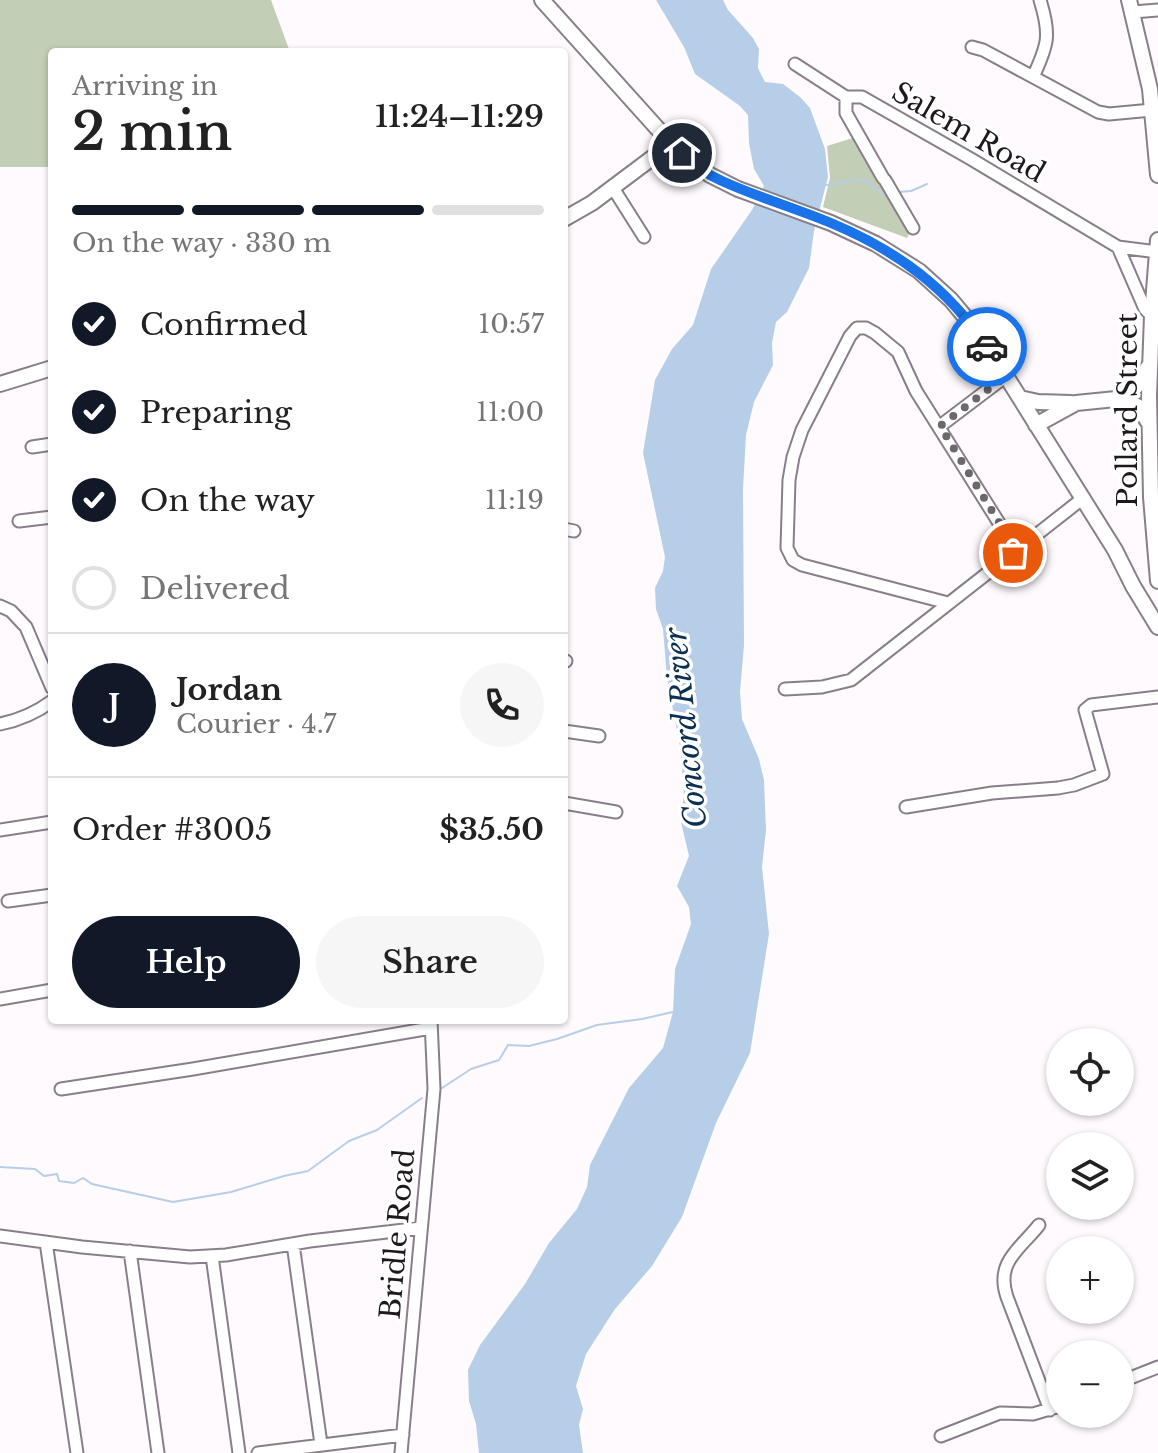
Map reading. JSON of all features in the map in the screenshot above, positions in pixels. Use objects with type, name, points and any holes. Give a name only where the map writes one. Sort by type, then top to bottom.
[{"type":"main road","points":[[542,0],[672,143],[710,175],[876,244],[902,259],[941,290],[976,330],[1006,376],[1115,550],[1158,627]]},
{"type":"main road","points":[[1131,6],[1150,89],[1158,175]]},
{"type":"main road","points":[[568,217],[592,203],[672,143]]},
{"type":"main road","name":"Pollard Street","points":[[1157,576],[1151,497],[1149,363],[1158,240]]},
{"type":"main road","points":[[1020,398],[1076,403],[1116,399],[1128,395],[1138,386],[1149,363]]},
{"type":"main road","points":[[0,384],[48,369]]},
{"type":"main road","points":[[1116,399],[1139,407],[1150,426]]},
{"type":"main road","points":[[1036,425],[1076,403]]},
{"type":"main road","points":[[1133,586],[1157,576]]},
{"type":"street","points":[[1033,77],[1046,50],[1046,26],[1040,0]]},
{"type":"street","points":[[1131,6],[1158,10]]},
{"type":"street","points":[[972,47],[1098,112],[1109,114],[1152,110]]},
{"type":"street","name":"Salem Road","points":[[795,64],[846,97],[862,97],[1118,247],[1158,252]]},
{"type":"street","points":[[846,97],[846,113],[913,228]]},
{"type":"street","points":[[613,188],[644,237]]},
{"type":"street","points":[[1118,247],[1145,309],[1152,316]]},
{"type":"street","points":[[948,603],[802,565],[793,560],[787,548],[789,480],[796,444],[850,336],[857,328],[866,328],[875,333],[898,352],[916,391],[1016,550]]},
{"type":"street","points":[[940,426],[1006,376]]},
{"type":"street","points":[[32,447],[48,445]]},
{"type":"street","points":[[785,689],[822,687],[851,680],[1082,499]]},
{"type":"street","points":[[19,521],[48,517]]},
{"type":"street","points":[[0,606],[11,611],[26,627],[48,679]]},
{"type":"street","points":[[906,807],[992,793],[1058,788],[1103,774],[1086,707],[1158,697]]},
{"type":"street","points":[[0,724],[17,721],[48,704]]},
{"type":"street","points":[[568,732],[599,736]]},
{"type":"street","points":[[568,804],[616,812]]},
{"type":"street","points":[[0,830],[48,823]]},
{"type":"street","points":[[8,901],[48,896]]},
{"type":"street","points":[[0,999],[48,991]]},
{"type":"street","points":[[61,1089],[223,1064],[431,1024]]},
{"type":"street","name":"Bridle Road","points":[[401,1453],[434,1089],[431,1024]]},
{"type":"street","points":[[1039,1225],[1011,1256],[1003,1282],[1046,1387]]},
{"type":"street","points":[[0,1236],[190,1257],[226,1255],[421,1228]]},
{"type":"street","points":[[46,1242],[77,1453]]},
{"type":"street","points":[[293,1244],[321,1444]]},
{"type":"street","points":[[130,1251],[158,1453]]},
{"type":"street","points":[[212,1256],[239,1453]]},
{"type":"street","points":[[1134,1376],[1158,1367]]},
{"type":"street","points":[[941,1436],[1000,1413],[1031,1415],[1046,1411]]},
{"type":"street","points":[[258,1453],[403,1435]]},
{"type":"green space","points":[[0,0],[271,0],[289,48],[48,48],[48,167],[0,167]]},
{"type":"green space","points":[[856,137],[910,232],[907,238],[823,207],[830,178],[827,146]]},
{"type":"water","name":"Concord River","points":[[656,0],[723,0],[759,49],[758,68],[765,82],[783,84],[810,108],[825,149],[828,177],[814,231],[809,268],[787,312],[776,322],[772,343],[773,365],[754,402],[746,435],[743,489],[744,645],[740,692],[742,719],[759,759],[764,780],[766,830],[762,867],[769,934],[750,1053],[716,1123],[682,1217],[652,1266],[615,1309],[586,1354],[576,1386],[583,1409],[579,1425],[583,1453],[479,1453],[476,1424],[469,1401],[468,1370],[480,1345],[525,1284],[549,1243],[577,1209],[587,1187],[590,1165],[629,1088],[663,1048],[673,1012],[675,969],[691,924],[689,907],[677,886],[689,856],[680,818],[684,796],[681,752],[667,678],[663,629],[656,609],[655,588],[665,557],[643,453],[655,380],[672,349],[693,325],[711,269],[752,210],[764,186],[754,169],[748,115],[695,74],[684,47]]},
{"type":"waterway","points":[[826,185],[864,181],[887,195]]},
{"type":"waterway","points":[[899,192],[927,184]]},
{"type":"waterway","points":[[442,1088],[471,1069],[499,1060],[508,1045],[529,1046],[597,1025],[673,1012]]},
{"type":"waterway","points":[[0,1167],[35,1169],[44,1176],[57,1174],[59,1181],[74,1183],[83,1178],[92,1184],[173,1202],[231,1192],[308,1171],[349,1141],[377,1130],[422,1098]]},
{"type":"way so far","points":[[987,347],[1006,376],[940,426],[1016,550],[1013,553]]},
{"type":"route","points":[[682,153],[710,175],[738,189],[831,223],[902,259],[951,300],[987,347]]}]
